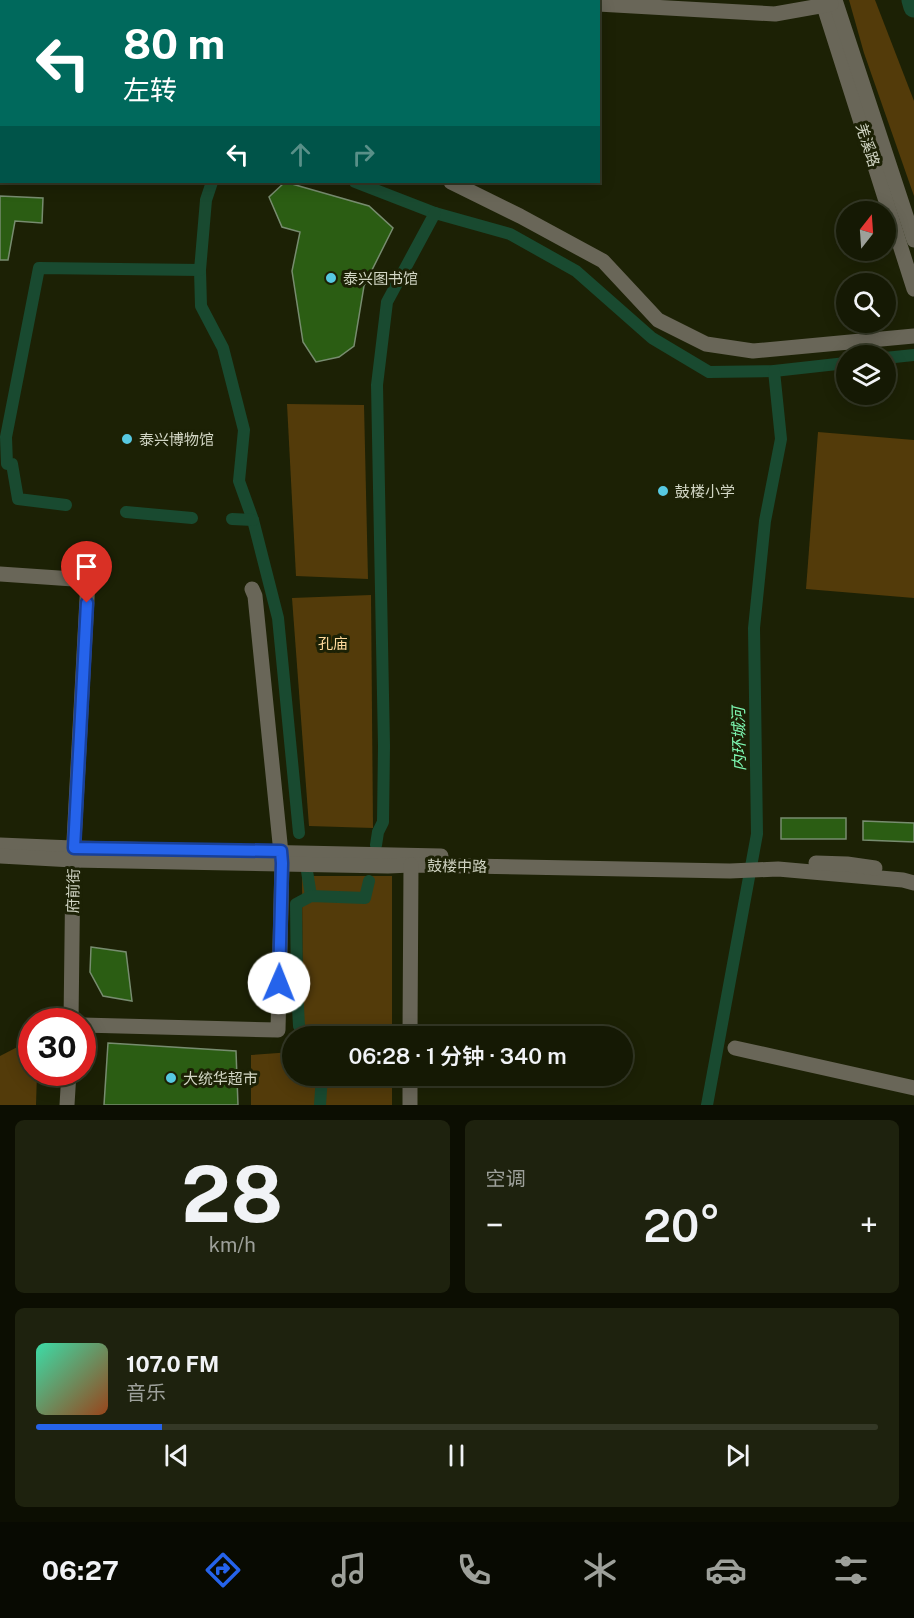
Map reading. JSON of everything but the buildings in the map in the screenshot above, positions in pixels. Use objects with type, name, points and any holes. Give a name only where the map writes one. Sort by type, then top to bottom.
[{"type":"street","points":[[600,4],[775,14],[829,2]]},
{"type":"street","name":"羌溪路","points":[[829,2],[914,240]]},
{"type":"street","name":"羌溪路","points":[[829,2],[914,289]]},
{"type":"street","points":[[453,183],[603,261],[658,320],[706,344],[753,351],[914,336]]},
{"type":"street","name":"府前街","points":[[0,574],[88,580],[73,854],[71,1008]]},
{"type":"street","points":[[96,1025],[278,1030],[282,857],[255,596],[252,589]]},
{"type":"street","points":[[0,845],[73,854]]},
{"type":"street","name":"鼓楼中路","points":[[0,856],[73,854],[282,857],[388,866],[754,866],[912,880]]},
{"type":"street","points":[[282,857],[578,859],[754,866]]},
{"type":"street","points":[[410,1026],[411,866]]},
{"type":"street","points":[[735,1048],[914,1088]]},
{"type":"street","points":[[67,1105],[68,1086]]},
{"type":"street","points":[[410,1086],[410,1105]]},
{"type":"green space","points":[[849,0],[875,0],[914,101],[914,196],[864,53]]},
{"type":"green space","points":[[287,404],[364,405],[368,579],[296,576]]},
{"type":"green space","points":[[818,432],[914,440],[914,598],[806,589]]},
{"type":"green space","name":"孔庙","points":[[371,595],[373,828],[309,826],[292,598]]},
{"type":"green space","points":[[302,876],[392,876],[392,1026],[303,1026]]},
{"type":"green space","points":[[18,1047],[18,1086],[37,1086],[36,1105],[0,1105],[0,1056]]},
{"type":"green space","points":[[282,1053],[282,1086],[392,1086],[392,1105],[251,1105],[251,1055]]},
{"type":"waterway","points":[[912,0],[914,7]]},
{"type":"waterway","points":[[66,505],[18,499],[12,464],[7,464],[6,437],[39,268],[200,270],[206,200],[212,183]]},
{"type":"waterway","points":[[358,183],[435,213],[510,234],[576,271],[652,338],[709,372],[774,371],[836,364]]},
{"type":"waterway","points":[[376,845],[378,832],[383,822],[384,746],[377,385],[387,302],[435,213]]},
{"type":"waterway","points":[[200,270],[201,306],[223,348],[244,430],[239,481],[253,520],[278,618],[299,833]]},
{"type":"waterway","points":[[896,357],[914,355]]},
{"type":"waterway","name":"内环城河","points":[[707,1105],[757,834],[754,628],[765,521],[781,439],[774,371]]},
{"type":"waterway","points":[[126,512],[192,518]]},
{"type":"waterway","points":[[232,519],[253,520]]},
{"type":"waterway","points":[[307,871],[311,896]]},
{"type":"waterway","points":[[299,1026],[296,904],[311,896],[365,898],[369,881]]},
{"type":"waterway","points":[[320,1105],[321,1086]]},
{"type":"place","name":"泰兴图书馆","points":[[331,278]]},
{"type":"place","name":"泰兴博物馆","points":[[127,439]]},
{"type":"place","name":"鼓楼小学","points":[[663,491]]},
{"type":"place","name":"大统华超市","points":[[171,1078]]},
{"type":"route","points":[[87,603],[74,848],[281,851],[279,983]]}]
